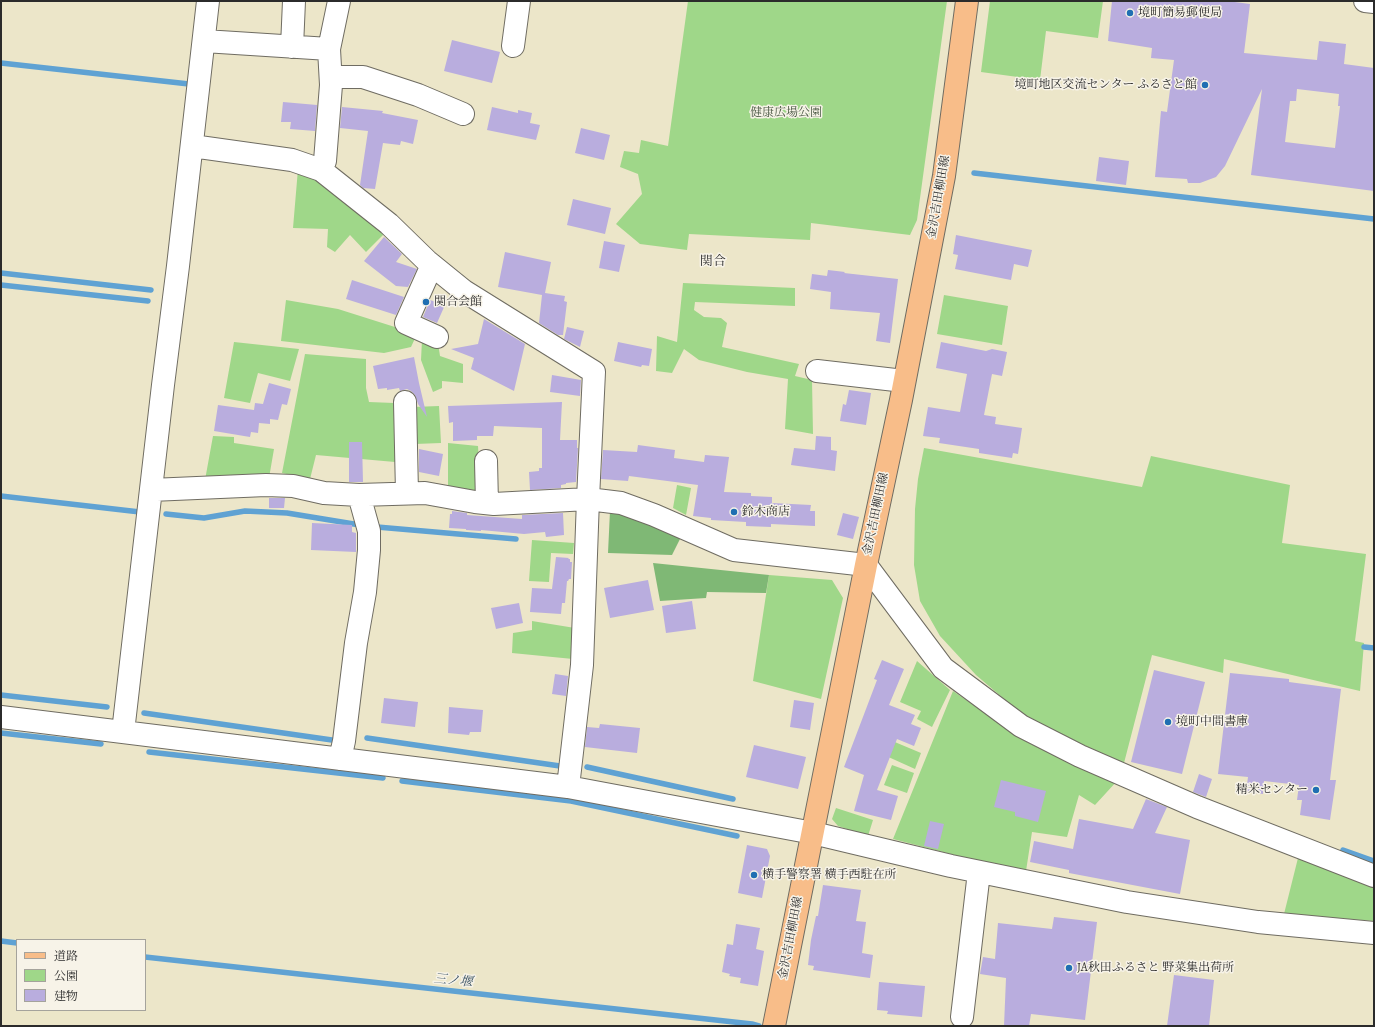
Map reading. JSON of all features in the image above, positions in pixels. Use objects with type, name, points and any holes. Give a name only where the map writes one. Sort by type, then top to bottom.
[{"type":"main road","name":"金沢吉田柳田線","points":[[774,1022],[944,176],[967,1]]},
{"type":"street","points":[[123,732],[208,1]]},
{"type":"street","points":[[292,47],[294,1]]},
{"type":"street","points":[[321,170],[325,161],[331,85],[330,49],[339,1]]},
{"type":"street","points":[[513,46],[519,1]]},
{"type":"street","points":[[1365,1],[1374,2]]},
{"type":"street","points":[[204,41],[330,49]]},
{"type":"street","points":[[331,77],[363,77],[418,95],[463,114]]},
{"type":"street","points":[[192,146],[292,160],[321,170],[389,224],[432,265],[464,291],[594,372],[582,665],[568,787]]},
{"type":"street","points":[[432,265],[406,323],[437,337]]},
{"type":"street","points":[[817,371],[904,381]]},
{"type":"street","points":[[405,402],[407,493]]},
{"type":"street","points":[[486,461],[487,503]]},
{"type":"street","points":[[151,490],[286,485],[324,493],[358,495],[425,493],[487,503],[588,499],[621,503],[654,515],[734,550],[866,565],[943,668],[1021,726],[1080,756],[1197,807],[1374,876]]},
{"type":"street","points":[[340,759],[344,741],[369,550],[369,531],[358,495]]},
{"type":"street","points":[[1,717],[568,787],[813,833],[979,872],[1172,910],[1258,922],[1374,933]]},
{"type":"street","points":[[962,1017],[979,872]]},
{"type":"green space","name":"健康広場公園","points":[[688,1],[947,1],[917,220],[910,235],[811,223],[810,240],[689,234],[687,250],[640,244],[616,224],[642,194],[638,174],[620,167],[624,151],[639,153],[641,140],[668,146]]},
{"type":"green space","points":[[990,1],[1103,1],[1098,38],[1046,31],[1040,80],[981,72]]},
{"type":"green space","points":[[298,169],[310,173],[386,232],[366,252],[350,235],[335,252],[327,247],[328,229],[293,228]]},
{"type":"green space","points":[[683,283],[795,288],[795,306],[695,302],[694,310],[704,317],[721,318],[727,323],[722,347],[799,364],[795,376],[812,380],[813,434],[785,429],[788,379],[747,372],[699,360],[684,349],[672,373],[656,371],[657,336],[677,342]]},
{"type":"green space","points":[[944,295],[1008,306],[1002,345],[937,334]]},
{"type":"green space","points":[[286,300],[338,309],[417,334],[411,347],[384,353],[281,341]]},
{"type":"green space","points":[[422,340],[438,343],[440,356],[463,364],[463,383],[442,381],[442,388],[433,392],[421,360]]},
{"type":"green space","points":[[234,342],[299,349],[290,381],[258,373],[250,403],[224,398]]},
{"type":"green space","points":[[305,354],[366,359],[366,388],[369,402],[394,403],[395,462],[316,455],[310,479],[282,473]]},
{"type":"green space","points":[[439,406],[441,443],[415,444],[413,407]]},
{"type":"green space","points":[[213,436],[234,437],[234,443],[274,449],[269,478],[205,480]]},
{"type":"green space","points":[[448,443],[478,446],[481,495],[448,489]]},
{"type":"green space","points":[[924,448],[1142,487],[1151,456],[1290,485],[1282,543],[1366,554],[1355,641],[1364,643],[1360,691],[1224,659],[1223,673],[1152,655],[1124,763],[1031,722],[976,675],[940,636],[920,601],[914,565],[915,509],[918,479]]},
{"type":"green space","points":[[677,485],[691,488],[686,515],[673,508]]},
{"type":"green space","points":[[610,511],[634,517],[681,537],[672,555],[608,553]]},
{"type":"green space","points":[[532,540],[574,543],[573,554],[551,553],[549,582],[529,581]]},
{"type":"green space","points":[[653,563],[769,575],[766,593],[707,592],[706,598],[660,601]]},
{"type":"green space","points":[[769,575],[832,580],[843,598],[821,699],[753,681]]},
{"type":"green space","points":[[532,621],[575,628],[573,659],[512,653],[513,633],[532,630]]},
{"type":"green space","points":[[917,661],[950,690],[932,727],[917,719],[921,711],[900,702]]},
{"type":"green space","points":[[953,691],[1027,742],[1074,765],[1117,781],[1095,805],[1079,795],[1067,837],[1032,832],[1026,871],[970,859],[893,839]]},
{"type":"green space","points":[[890,740],[921,753],[915,769],[884,755]]},
{"type":"green space","points":[[892,765],[914,773],[907,793],[884,785]]},
{"type":"green space","points":[[836,808],[873,820],[868,836],[838,826],[832,819]]},
{"type":"green space","points":[[1299,854],[1374,884],[1374,921],[1284,914]]},
{"type":"building","points":[[1112,1],[1227,1],[1250,4],[1244,53],[1317,60],[1319,41],[1346,44],[1344,64],[1374,68],[1374,191],[1251,175],[1262,89],[1225,166],[1216,177],[1200,183],[1188,183],[1187,179],[1155,177],[1161,111],[1167,112],[1174,60],[1151,58],[1152,48],[1108,41]],"holes":[[[1297,89],[1339,94],[1338,106],[1340,106],[1335,148],[1285,142],[1290,101],[1296,101]]]},
{"type":"building","points":[[452,40],[500,52],[492,83],[444,71]]},
{"type":"building","points":[[283,102],[317,105],[315,131],[290,129],[291,122],[281,122]]},
{"type":"building","points":[[342,107],[383,111],[382,113],[418,120],[413,144],[401,141],[400,145],[383,143],[375,189],[363,188],[360,185],[368,131],[340,128]]},
{"type":"building","points":[[492,107],[518,113],[518,110],[532,113],[530,123],[540,125],[536,140],[487,130]]},
{"type":"building","points":[[581,128],[610,135],[604,160],[575,153]]},
{"type":"building","points":[[1099,157],[1129,161],[1126,185],[1096,181]]},
{"type":"building","points":[[573,199],[611,208],[605,234],[567,225]]},
{"type":"building","points":[[956,235],[1032,250],[1028,267],[1014,264],[1011,280],[955,269],[958,255],[953,254]]},
{"type":"building","points":[[384,237],[402,254],[396,262],[417,269],[408,287],[396,286],[364,261]]},
{"type":"building","points":[[604,241],[625,245],[619,272],[599,268]]},
{"type":"building","points":[[505,252],[551,262],[545,293],[565,296],[564,301],[567,302],[563,335],[558,335],[539,323],[542,295],[498,287]]},
{"type":"building","points":[[828,270],[898,279],[890,343],[876,341],[880,313],[830,309],[831,292],[810,289],[812,274],[827,276]]},
{"type":"building","points":[[352,280],[404,297],[396,315],[346,299]]},
{"type":"building","points":[[430,300],[445,305],[437,323],[423,317]]},
{"type":"building","points":[[484,319],[525,344],[514,391],[471,369],[474,358],[451,349],[478,344]]},
{"type":"building","points":[[567,327],[584,331],[580,347],[564,339]]},
{"type":"building","points":[[618,342],[652,349],[649,366],[642,365],[641,367],[614,361]]},
{"type":"building","points":[[941,342],[986,351],[992,349],[1007,352],[1002,376],[992,374],[984,415],[996,417],[995,424],[1022,428],[1018,454],[1013,453],[1012,458],[979,453],[979,449],[939,443],[940,438],[923,436],[928,407],[960,412],[967,374],[936,368]]},
{"type":"building","points":[[414,357],[427,417],[418,404],[415,395],[411,391],[407,389],[400,391],[399,388],[387,390],[387,388],[378,389],[373,366]]},
{"type":"building","points":[[552,375],[581,380],[580,396],[550,392]]},
{"type":"building","points":[[269,383],[291,389],[287,405],[282,404],[278,420],[270,419],[270,424],[259,423],[258,433],[251,432],[250,437],[214,431],[218,405],[254,410],[255,403],[263,404]]},
{"type":"building","points":[[849,390],[871,393],[866,425],[840,421],[843,404],[846,405]]},
{"type":"building","points":[[562,402],[560,440],[577,440],[578,448],[576,482],[561,485],[561,488],[530,490],[529,472],[539,471],[539,468],[542,468],[542,428],[494,426],[493,436],[477,436],[477,440],[453,441],[453,422],[449,423],[448,406]]},
{"type":"building","points":[[816,436],[831,437],[831,450],[837,451],[835,471],[791,465],[794,448],[815,450]]},
{"type":"building","points":[[349,442],[362,442],[363,482],[349,482]]},
{"type":"building","points":[[638,445],[675,450],[674,458],[704,462],[705,455],[729,457],[724,492],[751,493],[751,496],[772,497],[772,503],[811,505],[810,511],[815,511],[815,526],[771,524],[771,527],[746,526],[746,522],[711,520],[711,518],[693,516],[698,485],[629,476],[628,481],[601,479],[603,450],[637,452]]},
{"type":"building","points":[[419,449],[443,454],[439,476],[419,472]]},
{"type":"building","points":[[269,498],[285,498],[284,508],[269,508]]},
{"type":"building","points":[[452,511],[467,513],[467,515],[522,519],[522,515],[563,513],[564,535],[546,537],[545,532],[524,534],[449,528],[450,514],[452,514]]},
{"type":"building","points":[[843,513],[859,517],[853,539],[837,535]]},
{"type":"building","points":[[312,523],[352,525],[352,532],[356,533],[356,552],[311,550]]},
{"type":"building","points":[[556,557],[569,558],[568,559],[570,559],[570,562],[572,562],[571,579],[567,581],[565,603],[562,603],[561,614],[530,612],[532,588],[552,589]]},
{"type":"building","points":[[648,580],[654,610],[610,618],[604,588]]},
{"type":"building","points":[[692,601],[696,629],[666,633],[662,606]]},
{"type":"building","points":[[519,603],[523,623],[496,629],[491,608]]},
{"type":"building","points":[[882,660],[904,669],[889,705],[915,715],[911,724],[921,728],[914,746],[897,739],[877,790],[898,796],[891,820],[854,811],[864,775],[844,767],[877,680],[874,679]]},
{"type":"building","name":"境町中間書庫","points":[[1154,670],[1205,682],[1182,774],[1131,762]]},
{"type":"building","points":[[1230,673],[1289,679],[1289,682],[1341,689],[1330,780],[1336,780],[1330,820],[1300,815],[1302,800],[1297,800],[1299,785],[1264,781],[1263,794],[1246,792],[1248,777],[1218,774]]},
{"type":"building","points":[[555,674],[568,676],[566,696],[552,694]]},
{"type":"building","points":[[384,698],[418,702],[415,727],[381,723]]},
{"type":"building","points":[[794,700],[814,703],[810,730],[790,727]]},
{"type":"building","points":[[449,707],[483,710],[481,732],[470,732],[469,735],[448,733]]},
{"type":"building","points":[[600,724],[640,728],[637,753],[585,747],[587,727],[599,728]]},
{"type":"building","points":[[754,745],[806,757],[798,789],[746,777]]},
{"type":"building","points":[[1199,774],[1212,779],[1206,797],[1193,792]]},
{"type":"building","points":[[1001,780],[1046,791],[1038,822],[1015,816],[1015,812],[994,807]]},
{"type":"building","points":[[1146,799],[1167,807],[1155,833],[1190,840],[1180,894],[1069,873],[1069,870],[1030,862],[1034,841],[1073,849],[1079,819],[1133,829]]},
{"type":"building","points":[[930,821],[944,824],[938,849],[924,846]]},
{"type":"building","name":"横手警察署 横手西駐在所","points":[[747,845],[767,849],[770,856],[762,898],[738,893]]},
{"type":"building","points":[[823,885],[861,890],[856,921],[866,922],[862,953],[873,955],[870,978],[813,970],[814,966],[808,965],[811,940],[816,916],[818,916]]},
{"type":"building","points":[[1054,917],[1097,922],[1085,1020],[1031,1014],[1029,1026],[1004,1026],[1006,978],[980,974],[983,957],[995,959],[998,923],[1052,929]]},
{"type":"building","points":[[736,924],[760,928],[756,949],[764,951],[758,986],[740,983],[741,978],[729,976],[730,974],[722,972],[727,944],[733,945]]},
{"type":"building","points":[[1174,975],[1214,980],[1209,1026],[1167,1026]]},
{"type":"building","points":[[879,982],[925,986],[922,1017],[887,1014],[888,1011],[877,1010]]},
{"type":"waterway","points":[[1,63],[189,84]]},
{"type":"waterway","points":[[974,173],[1374,219]]},
{"type":"waterway","points":[[1,273],[151,290]]},
{"type":"waterway","points":[[1,285],[148,301]]},
{"type":"waterway","points":[[1,496],[140,512]]},
{"type":"waterway","points":[[166,514],[204,518],[245,511],[287,513],[360,525]]},
{"type":"waterway","points":[[377,527],[516,539]]},
{"type":"waterway","points":[[1364,647],[1374,648]]},
{"type":"waterway","points":[[1,695],[107,707]]},
{"type":"waterway","points":[[144,713],[332,740]]},
{"type":"waterway","points":[[1,733],[101,744]]},
{"type":"waterway","points":[[367,738],[560,766]]},
{"type":"waterway","points":[[149,752],[383,778]]},
{"type":"waterway","points":[[587,767],[733,799]]},
{"type":"waterway","points":[[402,781],[571,801],[737,836]]},
{"type":"waterway","points":[[1343,850],[1374,861]]},
{"type":"waterway","name":"三ノ堰","points":[[1,941],[16,943]]},
{"type":"waterway","name":"三ノ堰","points":[[146,957],[752,1024],[759,1026]]},
{"type":"place","name":"境町簡易郵便局","points":[[1130,13]]},
{"type":"place","name":"境町地区交流センター ふるさと館","points":[[1205,85]]},
{"type":"place","name":"関合会館","points":[[426,302]]},
{"type":"place","name":"鈴木商店","points":[[734,512]]},
{"type":"place","name":"境町中間書庫","points":[[1168,722]]},
{"type":"place","name":"精米センター","points":[[1316,790]]},
{"type":"place","name":"横手警察署 横手西駐在所","points":[[754,875]]},
{"type":"place","name":"JA秋田ふるさと 野菜集出荷所","points":[[1069,968]]},
{"type":"district","name":"関合","points":[[713,262]]}]
